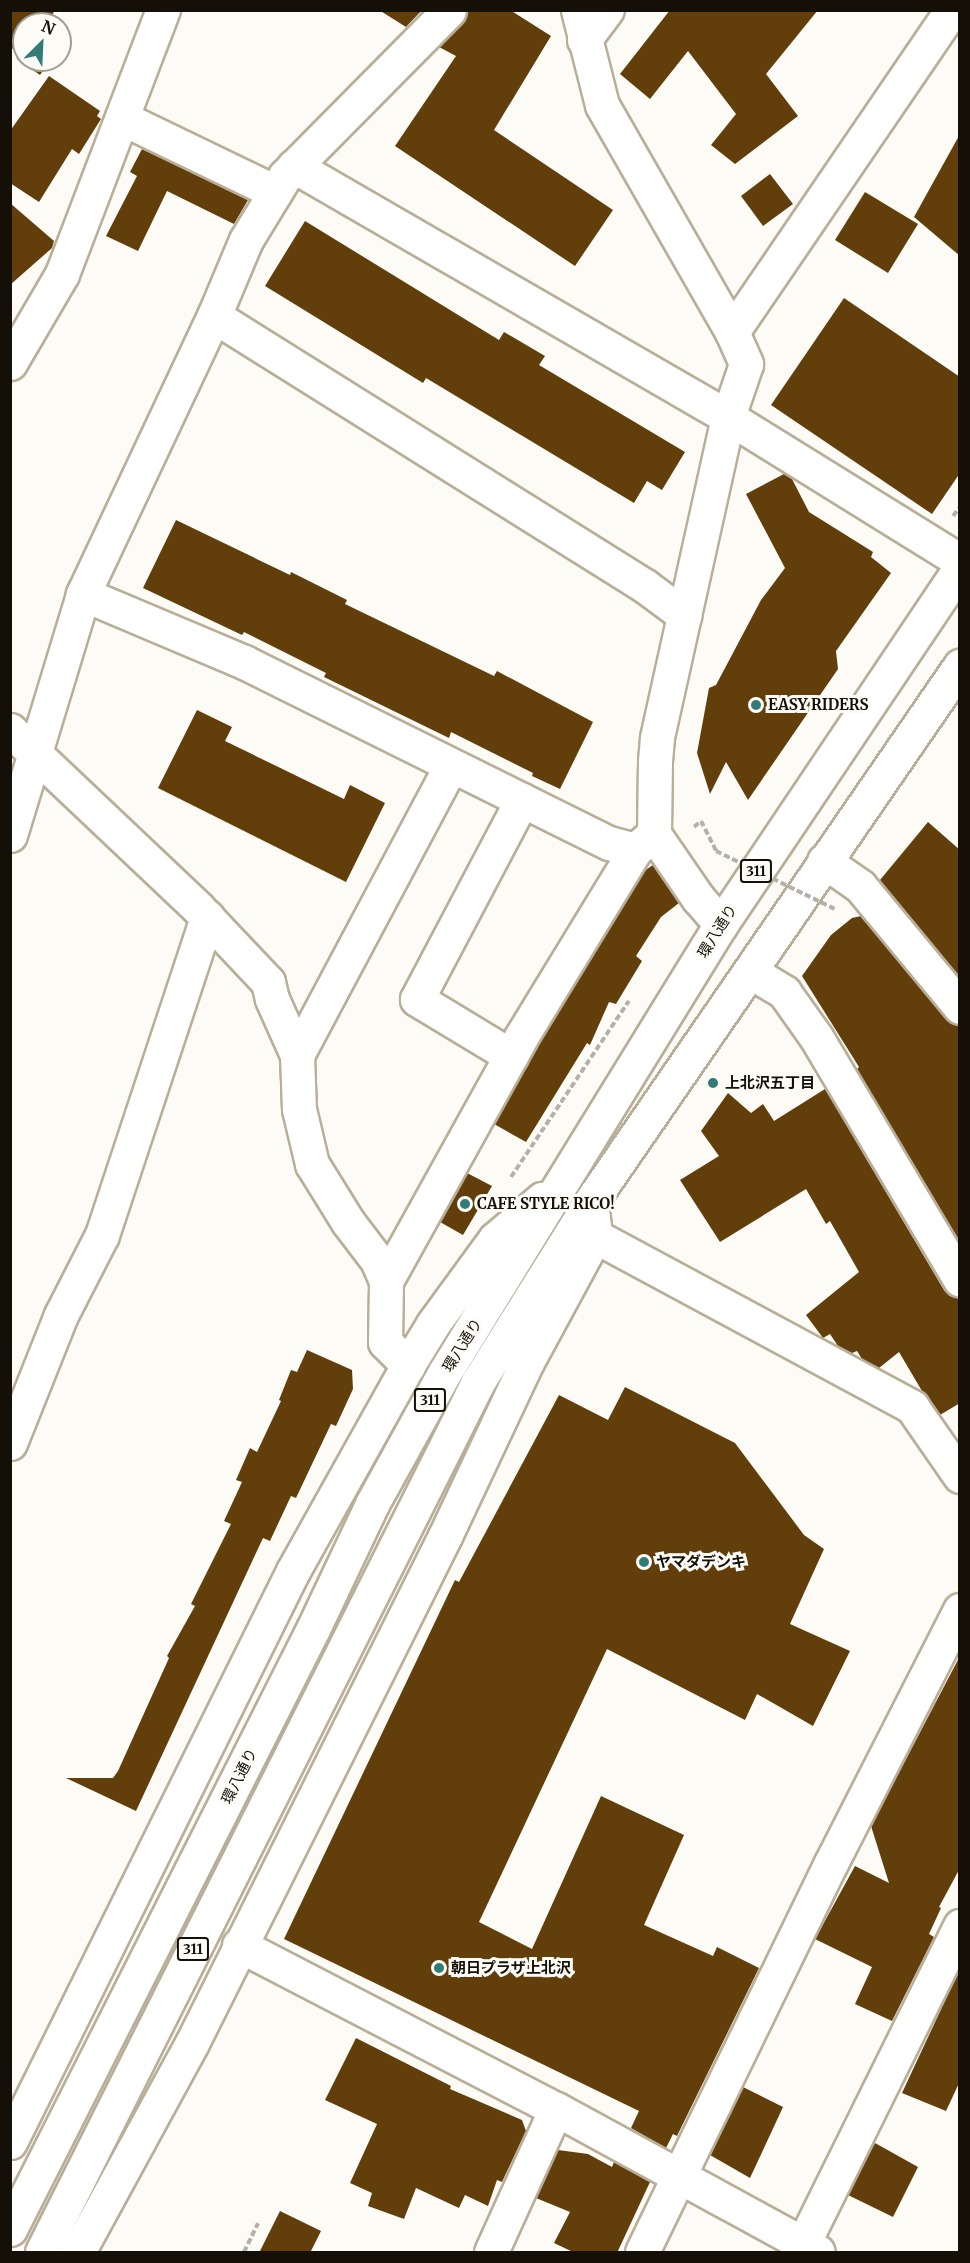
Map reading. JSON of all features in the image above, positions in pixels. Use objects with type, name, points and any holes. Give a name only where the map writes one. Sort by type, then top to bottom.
[{"type":"street","points":[[10,835],[82,594],[214,316],[246,240],[294,166],[449,10]]},
{"type":"street","points":[[386,1281],[511,1056],[644,842],[657,738],[728,417],[746,364],[732,332],[602,105],[581,25],[607,10]]},
{"type":"street","points":[[732,332],[952,10]]},
{"type":"street","points":[[10,363],[19,327],[62,274],[122,118],[153,15]]},
{"type":"street","points":[[122,118],[275,192]]},
{"type":"street","points":[[294,166],[728,417],[960,561]]},
{"type":"street","points":[[214,316],[645,586],[684,615]]},
{"type":"street","name":"環八通り","points":[[10,2229],[313,1629],[372,1504],[445,1372],[721,924],[960,569]]},
{"type":"street","points":[[82,594],[244,663],[609,843],[644,842],[721,924]]},
{"type":"street","name":"311","points":[[42,2253],[478,1382],[592,1200],[960,666]]},
{"type":"street","points":[[10,730],[207,917],[268,982],[272,999],[297,1055],[299,1109],[312,1164],[348,1222],[377,1260],[386,1281],[386,1342],[408,1365]]},
{"type":"street","points":[[297,1055],[452,765]]},
{"type":"street","points":[[511,1056],[417,999],[522,800]]},
{"type":"street","points":[[824,861],[860,886],[960,1007]]},
{"type":"street","points":[[10,1443],[61,1315],[102,1235],[207,917]]},
{"type":"street","points":[[751,972],[784,992],[816,1037],[960,1280]]},
{"type":"street","points":[[10,2142],[293,1571],[408,1365],[433,1324],[495,1239],[564,1181]]},
{"type":"street","points":[[78,2253],[192,2043],[435,1556],[527,1362],[594,1236],[592,1200]]},
{"type":"street","points":[[594,1236],[912,1407],[960,1476]]},
{"type":"street","points":[[642,2253],[812,1901],[960,1610]]},
{"type":"street","points":[[239,1945],[556,2109],[679,2176],[807,2250],[960,1926]]},
{"type":"street","points":[[491,2253],[556,2109]]},
{"type":"path","points":[[697,834],[693,826],[701,821],[716,851],[836,909]]},
{"type":"path","points":[[244,2253],[258,2223]]},
{"type":"building","points":[[10,10],[55,10],[54,12],[12,12],[12,48],[10,47]]},
{"type":"building","points":[[379,10],[422,10],[406,27]]},
{"type":"building","points":[[467,10],[510,10],[551,36],[494,130],[613,210],[575,266],[395,146],[456,56],[439,47],[462,23]]},
{"type":"building","points":[[670,10],[818,10],[766,74],[798,116],[735,164],[711,145],[736,114],[688,51],[650,99],[620,74]]},
{"type":"building","points":[[49,76],[100,111],[97,116],[101,119],[79,154],[72,149],[39,202],[10,183],[10,131]]},
{"type":"building","points":[[960,134],[960,256],[914,217]]},
{"type":"building","points":[[142,149],[248,200],[234,224],[167,191],[138,251],[106,236],[137,176],[130,172]]},
{"type":"building","points":[[770,174],[793,204],[763,226],[741,196]]},
{"type":"building","points":[[865,192],[918,224],[888,273],[835,240]]},
{"type":"building","points":[[10,203],[54,241],[52,248],[10,285]]},
{"type":"building","points":[[305,221],[499,340],[504,332],[545,356],[539,365],[685,452],[662,490],[647,481],[634,503],[426,378],[423,383],[265,286]]},
{"type":"building","points":[[844,298],[960,377],[960,473],[932,514],[771,405]]},
{"type":"building","points":[[784,474],[792,479],[809,512],[873,552],[871,557],[891,573],[836,651],[838,669],[748,800],[726,762],[710,794],[697,753],[709,688],[716,685],[761,600],[785,568],[746,494]]},
{"type":"building","points":[[176,520],[290,575],[291,572],[347,600],[345,604],[494,676],[497,671],[593,722],[560,789],[451,732],[449,738],[324,677],[326,673],[244,632],[242,635],[143,588]]},
{"type":"building","points":[[197,710],[232,727],[225,741],[344,799],[350,785],[385,803],[346,882],[158,788]]},
{"type":"building","points":[[928,822],[960,850],[960,977],[880,880]]},
{"type":"building","points":[[653,865],[679,903],[661,917],[636,956],[642,961],[616,1004],[609,1002],[590,1045],[587,1043],[526,1142],[494,1124],[537,1046],[644,871]]},
{"type":"building","points":[[861,916],[946,1019],[960,1025],[960,1242],[857,1069],[859,1067],[802,976],[831,935],[852,918]]},
{"type":"building","points":[[825,1089],[944,1290],[950,1296],[960,1299],[960,1403],[940,1415],[922,1391],[899,1352],[879,1368],[862,1359],[857,1351],[852,1353],[838,1346],[830,1334],[823,1338],[806,1315],[859,1272],[830,1221],[826,1224],[806,1189],[720,1242],[680,1180],[719,1156],[701,1131],[728,1093],[751,1113],[763,1104],[774,1121]]},
{"type":"building","points":[[467,1173],[492,1186],[463,1235],[440,1222]]},
{"type":"building","points":[[307,1350],[352,1370],[353,1389],[336,1426],[331,1424],[296,1498],[291,1496],[270,1541],[263,1538],[136,1811],[66,1778],[113,1778],[118,1771],[169,1658],[167,1656],[195,1606],[191,1604],[231,1524],[224,1521],[242,1482],[236,1480],[250,1448],[257,1452],[281,1401],[279,1400],[291,1370],[297,1372]]},
{"type":"building","points":[[625,1387],[735,1443],[804,1535],[824,1549],[790,1624],[850,1651],[813,1726],[757,1694],[745,1720],[607,1649],[479,1922],[532,1949],[601,1796],[684,1835],[644,1925],[713,1956],[717,1947],[759,1968],[677,2136],[673,2134],[666,2148],[631,2128],[639,2111],[284,1939],[455,1580],[459,1582],[559,1395],[608,1420]]},
{"type":"building","points":[[960,1656],[960,1868],[939,1907],[941,1908],[929,1934],[934,1937],[892,2021],[855,2004],[872,1967],[815,1939],[855,1866],[889,1883],[871,1826]]},
{"type":"building","points":[[957,1975],[960,1976],[960,2081],[946,2111],[902,2093]]},
{"type":"building","points":[[356,2038],[451,2086],[450,2089],[522,2120],[526,2131],[502,2182],[497,2180],[488,2206],[465,2195],[459,2208],[416,2188],[404,2219],[368,2206],[372,2193],[350,2183],[377,2124],[325,2100]]},
{"type":"building","points":[[743,2087],[783,2107],[750,2178],[710,2155]]},
{"type":"building","points":[[875,2143],[918,2167],[893,2217],[848,2195]]},
{"type":"building","points":[[558,2150],[588,2154],[612,2167],[614,2162],[650,2182],[617,2253],[575,2253],[554,2243],[570,2212],[536,2198]]},
{"type":"building","points":[[280,2211],[321,2231],[310,2253],[259,2253]]},
{"type":"place","name":"EASY RIDERS","points":[[756,705]]},
{"type":"place","name":"上北沢五丁目","points":[[713,1083]]},
{"type":"place","name":"CAFE STYLE RICO!","points":[[465,1204]]},
{"type":"place","name":"ヤマダデンキ","points":[[644,1562]]},
{"type":"place","name":"朝日プラザ上北沢","points":[[439,1968]]}]
